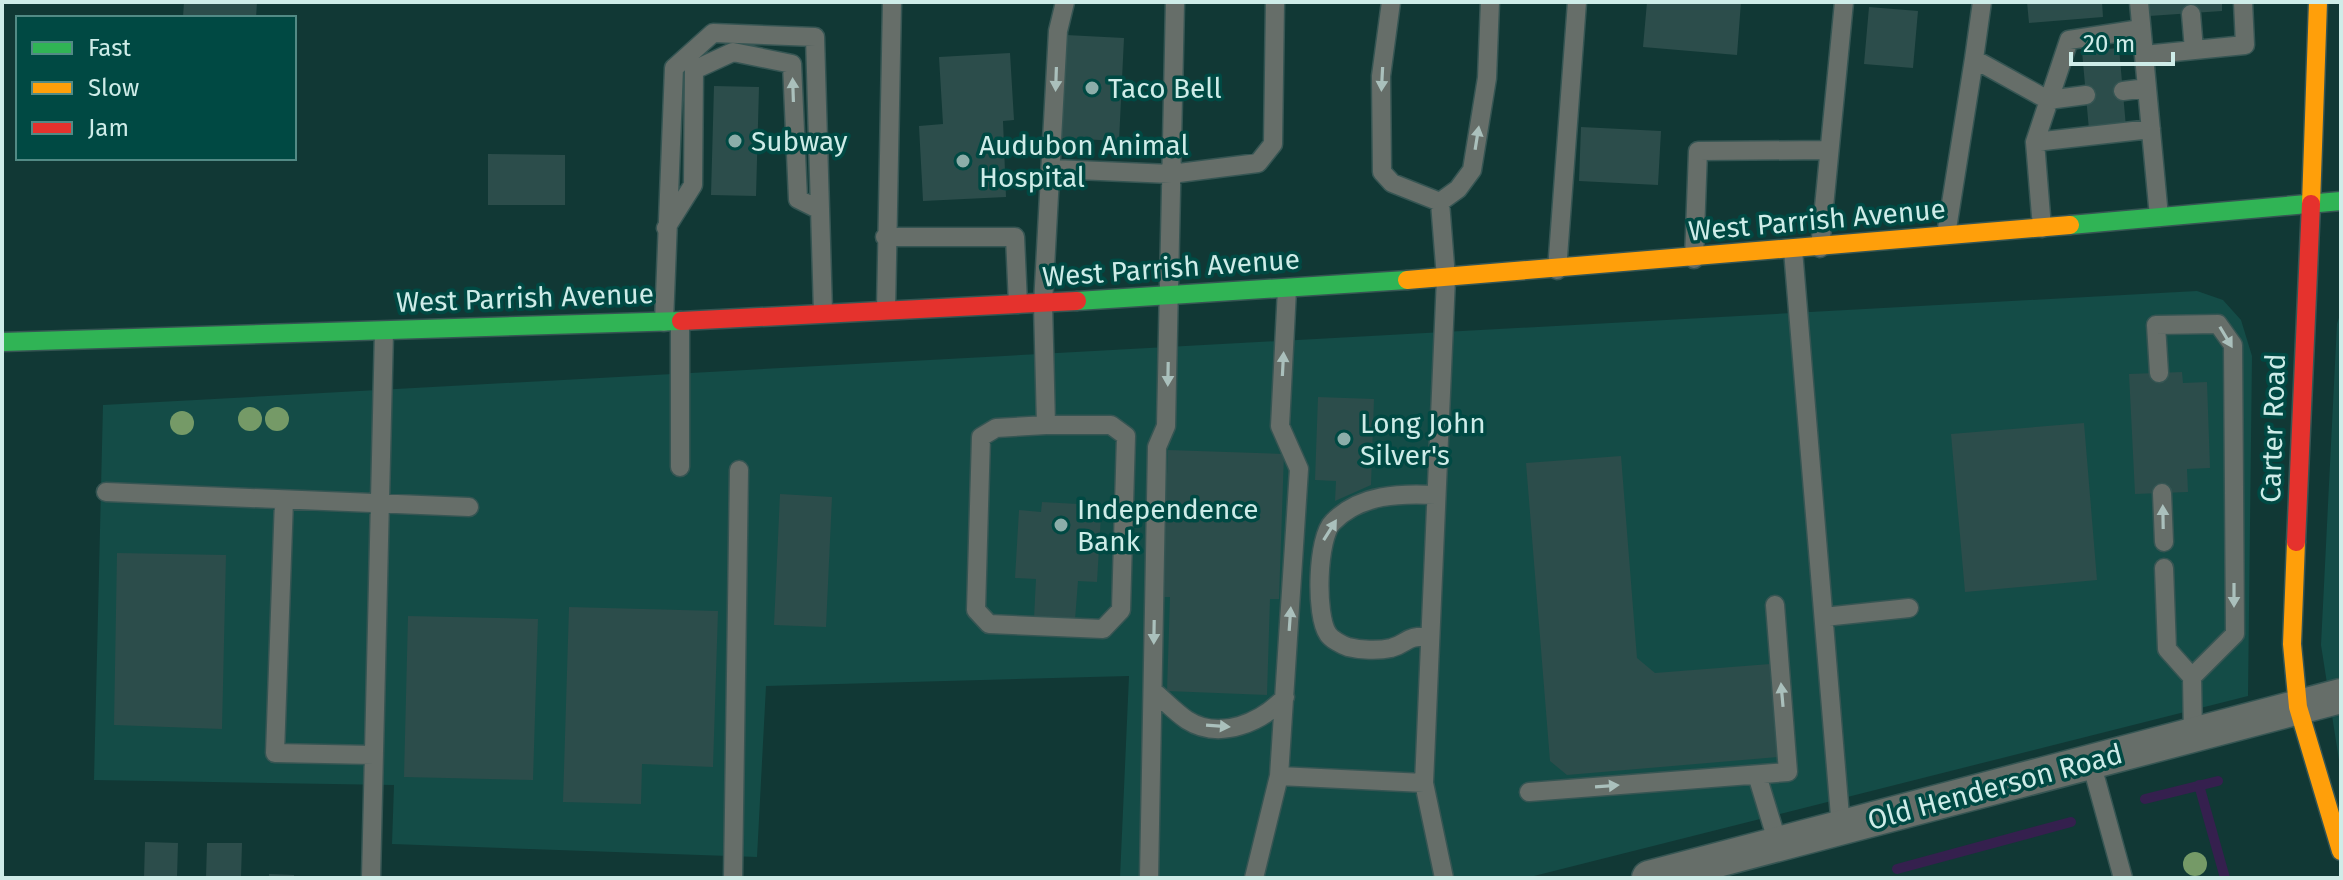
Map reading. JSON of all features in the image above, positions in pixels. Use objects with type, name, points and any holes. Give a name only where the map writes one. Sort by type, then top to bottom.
[{"type":"main road","name":"Carter Road","points":[[2318,2],[2292,644],[2298,707],[2336,819],[2341,851]]},
{"type":"main road","name":"West Parrish Avenue","points":[[2,342],[672,321],[1043,304],[1557,270],[2341,201]]},
{"type":"street","name":"Old Henderson Road","points":[[1649,878],[2341,696]]},
{"type":"lane","points":[[886,310],[885,237],[892,2]]},
{"type":"lane","points":[[1046,425],[1043,304],[1053,169],[1058,31],[1065,2]]},
{"type":"lane","points":[[1149,878],[1157,447],[1166,426],[1175,2]]},
{"type":"lane","points":[[1053,169],[1171,174],[1258,163],[1273,144],[1275,2]]},
{"type":"lane","points":[[1391,2],[1381,76],[1382,172],[1392,183],[1440,202]]},
{"type":"lane","points":[[1440,202],[1458,189],[1472,170],[1487,78],[1490,2]]},
{"type":"lane","points":[[1557,270],[1577,2]]},
{"type":"lane","points":[[1820,248],[1844,2]]},
{"type":"lane","points":[[1945,237],[1982,2]]},
{"type":"lane","points":[[2139,2],[2159,217]]},
{"type":"lane","points":[[2144,55],[2245,45],[2243,2]]},
{"type":"lane","points":[[2191,14],[2194,50]]},
{"type":"lane","points":[[2042,228],[2035,142],[2069,40],[2141,29]]},
{"type":"lane","points":[[680,467],[665,228],[674,68],[713,33],[815,37],[823,312]]},
{"type":"lane","points":[[665,228],[693,185],[694,70],[733,52],[792,64],[798,199],[820,210]]},
{"type":"lane","points":[[1974,59],[2048,100],[2086,95]]},
{"type":"lane","points":[[2123,91],[2147,88]]},
{"type":"lane","points":[[2035,142],[2151,129]]},
{"type":"lane","points":[[1694,259],[1698,151],[1829,150]]},
{"type":"lane","points":[[1440,202],[1446,278],[1424,783],[1444,878]]},
{"type":"lane","points":[[885,237],[1015,237],[1018,305]]},
{"type":"lane","points":[[1793,250],[1841,828]]},
{"type":"lane","points":[[1254,878],[1279,776],[1299,469],[1280,426],[1287,289]]},
{"type":"lane","points":[[2159,373],[2156,325],[2218,324],[2233,345],[2235,634],[2192,677]]},
{"type":"lane","points":[[371,878],[384,331]]},
{"type":"lane","points":[[1046,425],[1111,425],[1126,436],[1121,610],[1103,629],[989,624],[976,610],[981,437],[996,428],[1046,425]]},
{"type":"lane","points":[[733,878],[739,470]]},
{"type":"lane","points":[[106,492],[469,507]]},
{"type":"lane","points":[[1430,637],[1410,636],[1392,647],[1368,649],[1345,646],[1328,634],[1320,614],[1322,545],[1332,522],[1361,504],[1397,493],[1436,495]]},
{"type":"lane","points":[[2162,493],[2164,542]]},
{"type":"lane","points":[[284,500],[275,753],[374,755]]},
{"type":"lane","points":[[2164,568],[2167,649],[2192,677],[2193,735]]},
{"type":"lane","points":[[1529,792],[1788,772],[1775,605]]},
{"type":"lane","points":[[1824,617],[1909,608]]},
{"type":"lane","points":[[1153,691],[1188,721],[1219,728],[1254,722],[1285,697]]},
{"type":"lane","points":[[2091,762],[2123,878]]},
{"type":"lane","points":[[1757,775],[1778,844]]},
{"type":"lane","points":[[1279,776],[1424,783]]},
{"type":"shaded area","points":[[2197,291],[2223,300],[2241,320],[2252,356],[2248,696],[1526,878],[1120,878],[1129,676],[766,686],[757,857],[392,844],[394,785],[94,780],[103,405]]},
{"type":"shaded area","points":[[2341,311],[2341,773],[2321,645],[2337,324]]},
{"type":"building","points":[[184,2],[257,2],[256,16],[183,16]]},
{"type":"building","points":[[1647,2],[1741,2],[1737,55],[1643,47]]},
{"type":"building","points":[[2027,2],[2102,2],[2103,17],[2029,23]]},
{"type":"building","points":[[2149,2],[2222,2],[2222,11],[2149,16]]},
{"type":"building","points":[[1869,7],[1918,11],[1913,68],[1864,64]]},
{"type":"building","name":"Taco Bell","points":[[1066,35],[1124,38],[1119,141],[1061,138]]},
{"type":"building","points":[[2119,48],[2126,127],[2089,130],[2082,51]]},
{"type":"building","name":"Audubon Animal Hospital","points":[[1010,53],[1014,120],[1003,121],[1006,197],[923,201],[919,126],[943,124],[939,57]]},
{"type":"building","name":"Subway","points":[[714,86],[759,87],[756,196],[711,195]]},
{"type":"building","points":[[1581,127],[1661,131],[1658,185],[1579,181]]},
{"type":"building","points":[[488,154],[565,155],[565,205],[488,205]]},
{"type":"building","points":[[2182,372],[2183,383],[2207,382],[2210,468],[2187,469],[2188,492],[2135,494],[2129,374]]},
{"type":"building","name":"Long John Silver's","points":[[1318,397],[1374,399],[1371,485],[1335,501],[1336,481],[1315,480]]},
{"type":"building","points":[[2084,423],[2097,580],[1965,592],[1951,434]]},
{"type":"building","points":[[1168,450],[1284,454],[1279,599],[1270,599],[1267,695],[1167,691],[1170,597],[1162,597]]},
{"type":"building","points":[[1621,456],[1637,658],[1655,673],[1770,664],[1778,757],[1567,775],[1550,761],[1526,463]]},
{"type":"building","points":[[780,494],[832,497],[826,627],[774,625]]},
{"type":"building","points":[[1042,502],[1078,504],[1078,514],[1101,515],[1097,582],[1078,581],[1075,620],[1034,618],[1036,579],[1015,578],[1019,510],[1041,512]]},
{"type":"building","points":[[117,553],[226,555],[222,729],[114,725]]},
{"type":"building","points":[[569,607],[718,611],[713,767],[642,764],[641,804],[563,802]]},
{"type":"building","points":[[408,616],[538,619],[533,780],[404,777]]},
{"type":"building","points":[[145,842],[178,843],[177,878],[144,878]]},
{"type":"building","points":[[207,843],[242,843],[241,878],[206,878]]},
{"type":"building","points":[[269,874],[294,875],[294,878],[269,878]]},
{"type":"waterway","points":[[2145,799],[2218,781]]},
{"type":"waterway","points":[[2199,785],[2225,878]]},
{"type":"waterway","points":[[1897,869],[2071,822]]},
{"type":"traffic: fast","points":[[2070,225],[2341,201]]},
{"type":"traffic: fast","points":[[1077,301],[1407,280]]},
{"type":"traffic: fast","points":[[2,342],[681,321]]},
{"type":"traffic: slow","points":[[2311,204],[2318,2]]},
{"type":"traffic: slow","points":[[1407,280],[2070,225]]},
{"type":"traffic: slow","points":[[2296,542],[2292,644],[2298,707],[2341,851]]},
{"type":"traffic: jam","points":[[2296,542],[2311,204]]},
{"type":"traffic: jam","points":[[681,321],[1077,301]]},
{"type":"place","name":"Taco Bell","points":[[1092,88]]},
{"type":"place","name":"Subway","points":[[735,141]]},
{"type":"place","name":"Audubon Animal Hospital","points":[[963,161]]},
{"type":"place","name":"Long John Silver's","points":[[1344,439]]},
{"type":"place","name":"Independence Bank","points":[[1061,525]]}]
